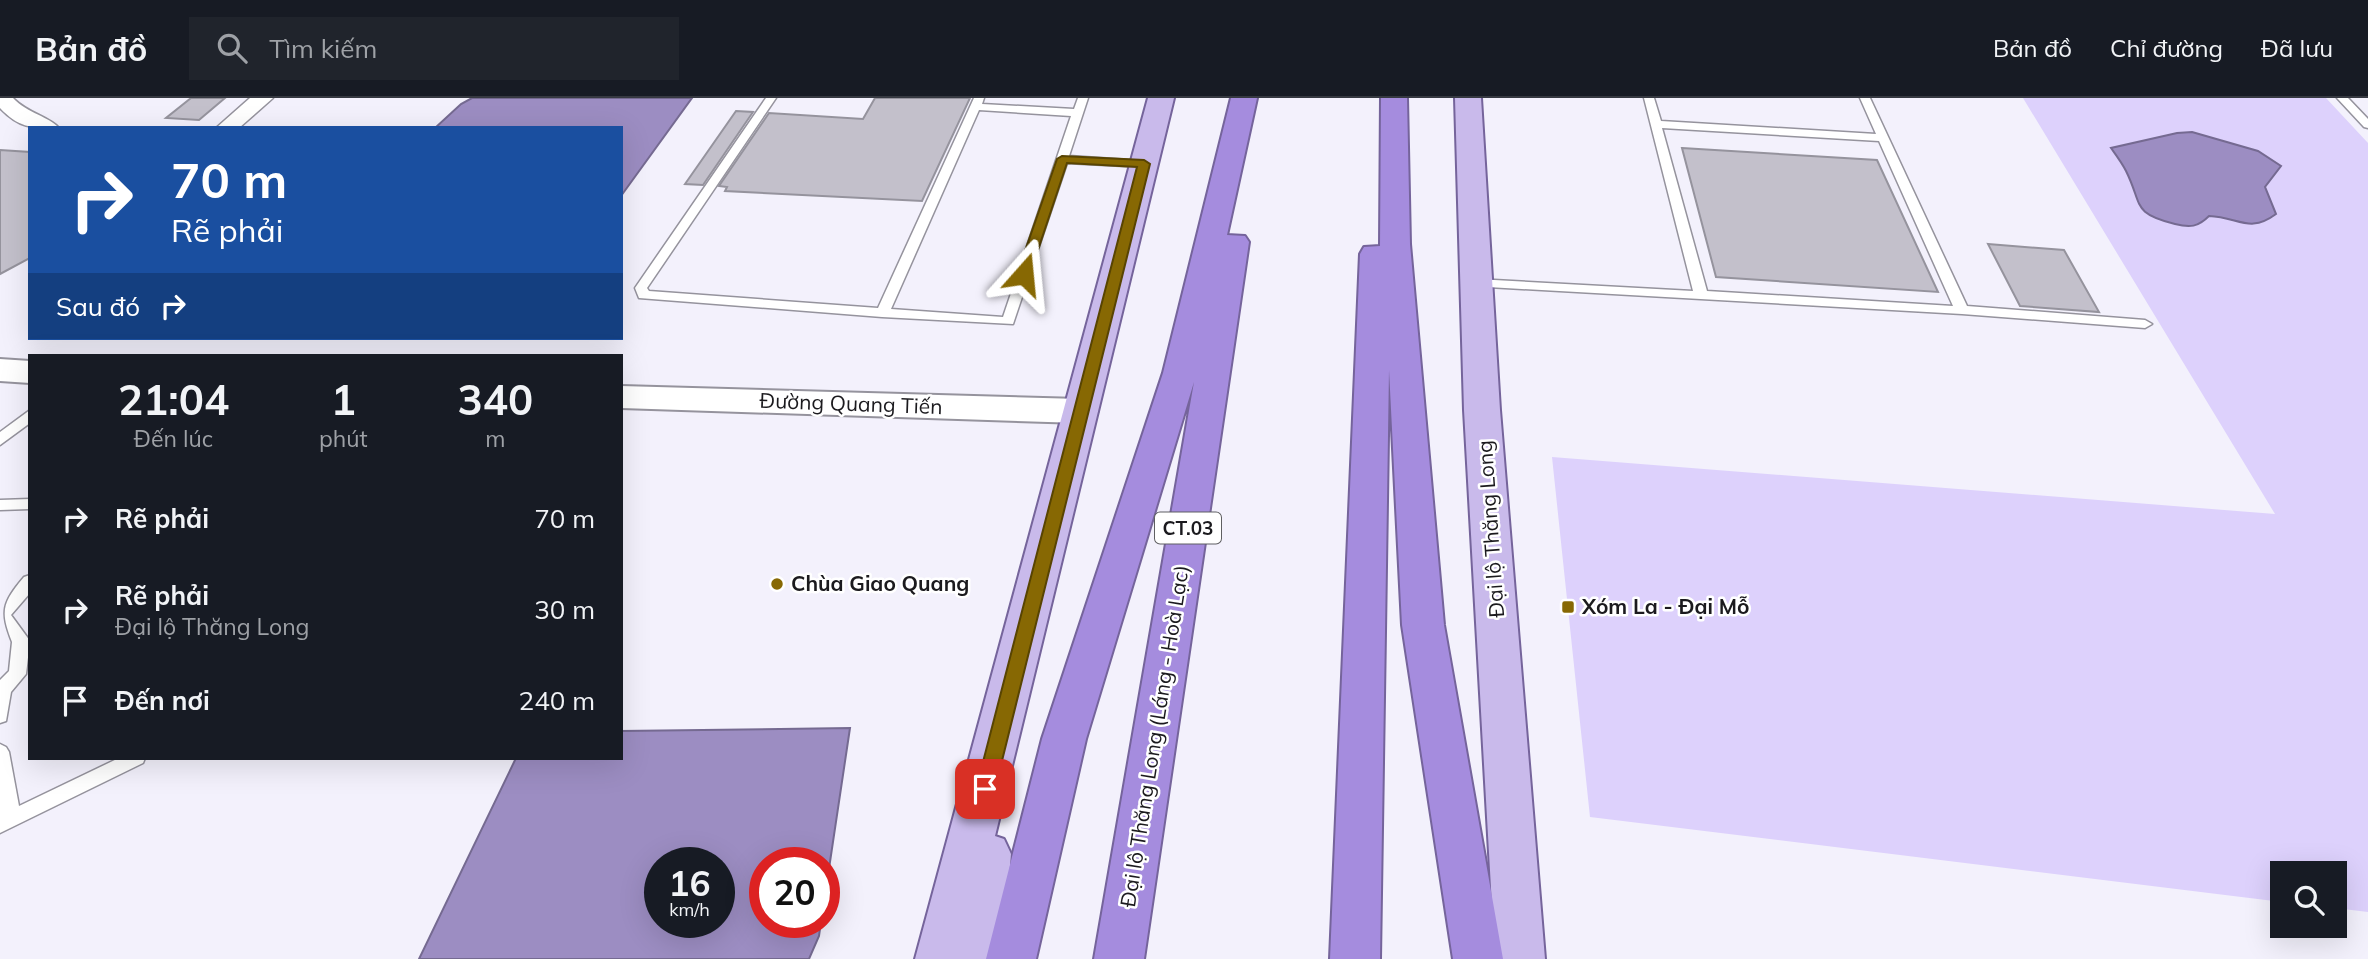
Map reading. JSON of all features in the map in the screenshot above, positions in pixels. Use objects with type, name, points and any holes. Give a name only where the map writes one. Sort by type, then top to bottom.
[{"type":"highway","points":[[1011,959],[1064,739],[1180,373],[1244,98]]},
{"type":"highway","name":"Đại lộ Thăng Long (Láng - Hoà Lạc)","points":[[1119,959],[1257,98]]},
{"type":"highway","points":[[1355,959],[1380,98]]},
{"type":"highway","points":[[1394,98],[1395,244],[1423,625],[1478,959]]},
{"type":"main road","points":[[940,959],[1161,98]]},
{"type":"main road","name":"Đại lộ Thăng Long","points":[[1468,98],[1482,410],[1520,959]]},
{"type":"main road","points":[[977,959],[998,740]]},
{"type":"street","points":[[3,98],[9,107],[19,114],[46,126]]},
{"type":"street","points":[[228,126],[263,98]]},
{"type":"street","points":[[0,370],[28,372]]},
{"type":"street","name":"Đường Quang Tiến","points":[[623,397],[1080,411]]},
{"type":"lane","points":[[771,98],[641,292],[649,297],[1008,321],[1083,98]]},
{"type":"lane","points":[[1649,98],[1701,295]]},
{"type":"lane","points":[[1865,98],[1962,310]]},
{"type":"lane","points":[[2342,98],[2368,125]]},
{"type":"lane","points":[[882,313],[977,102],[1078,113]]},
{"type":"lane","points":[[2353,109],[2365,103]]},
{"type":"lane","points":[[1656,124],[1883,138]]},
{"type":"lane","points":[[1062,159],[1144,164]]},
{"type":"lane","points":[[1476,283],[1962,310],[2145,324]]},
{"type":"lane","points":[[0,440],[28,417]]},
{"type":"lane","points":[[0,505],[28,504]]},
{"type":"lane","points":[[0,716],[1,689],[23,672],[21,641],[2,615],[28,583]]},
{"type":"lane","points":[[0,752],[6,822],[132,760]]},
{"type":"shaded area","points":[[472,98],[692,98],[623,193],[623,126],[437,126],[461,104]]},
{"type":"shaded area","points":[[2023,98],[2326,98],[2368,143],[2368,912],[2347,909],[2347,861],[2270,861],[2270,901],[1590,817],[1552,457],[2275,514]]},
{"type":"shaded area","points":[[2192,132],[2258,151],[2281,166],[2265,187],[2276,214],[2267,220],[2251,224],[2209,216],[2189,226],[2161,220],[2145,211],[2111,148]]},
{"type":"shaded area","points":[[850,728],[832,847],[749,847],[749,938],[818,938],[809,959],[419,959],[515,760],[623,760],[623,731]]},
{"type":"building","points":[[191,98],[225,98],[199,120],[166,118]]},
{"type":"building","points":[[875,98],[970,98],[922,201],[725,191],[727,187],[719,186],[769,113],[863,119]]},
{"type":"building","points":[[736,111],[753,112],[703,185],[685,184]]},
{"type":"building","points":[[1682,148],[1877,160],[1938,292],[1716,277]]},
{"type":"building","points":[[0,150],[28,152],[28,259],[0,274]]},
{"type":"building","points":[[1988,244],[2064,250],[2099,312],[2020,306]]},
{"type":"place","name":"Chùa Giao Quang","points":[[777,584]]},
{"type":"place","name":"Xóm La - Đại Mỗ","points":[[1568,607]]},
{"type":"route","points":[[985,789],[1144,164],[1062,159],[1024,274]]}]
